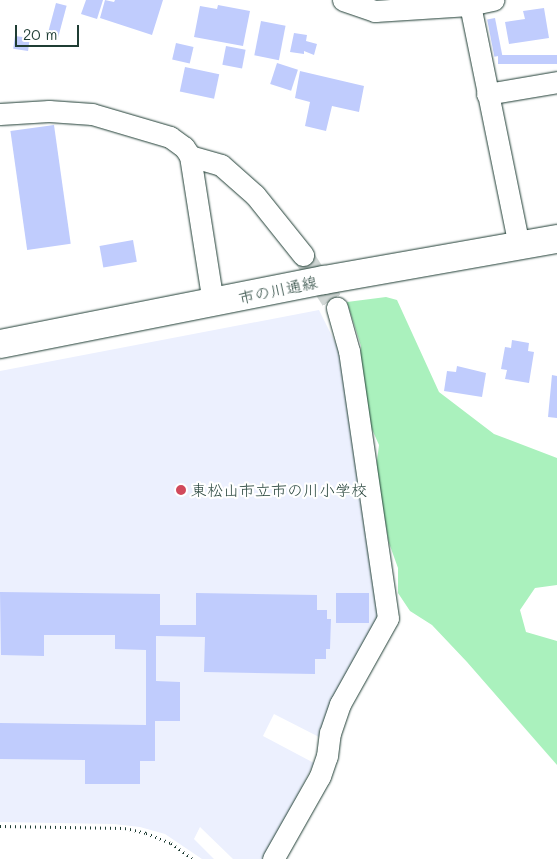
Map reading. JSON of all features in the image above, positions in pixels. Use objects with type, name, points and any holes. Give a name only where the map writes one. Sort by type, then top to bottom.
[{"type":"street","points":[[343,0],[376,11],[493,0]]},
{"type":"street","points":[[469,3],[519,246]]},
{"type":"street","points":[[487,94],[557,82]]},
{"type":"street","points":[[0,114],[49,112],[92,114],[170,137],[184,147],[190,156],[213,303]]},
{"type":"street","points":[[190,156],[221,165],[255,195],[303,255]]},
{"type":"street","name":"市の川通線","points":[[0,344],[324,280],[557,239]]},
{"type":"street","points":[[273,859],[320,776],[327,756],[330,732],[340,704],[388,618],[350,360],[337,308]]},
{"type":"path","points":[[0,826],[124,828],[146,833],[171,843],[193,859]]},
{"type":"shaded area","name":"東松山市立市の川小学校","points":[[319,310],[339,350],[381,609],[321,738],[274,714],[263,736],[314,763],[265,859],[233,859],[200,827],[194,839],[214,859],[202,859],[165,834],[140,827],[114,824],[0,822],[0,371]]},
{"type":"green space","points":[[386,297],[397,300],[439,392],[494,434],[557,458],[557,585],[535,588],[520,610],[526,632],[557,641],[557,765],[467,662],[432,625],[410,611],[398,593],[398,568],[389,543],[376,469],[379,445],[367,418],[357,385],[361,346],[347,302]]},
{"type":"building","points":[[86,0],[103,0],[97,19],[81,14]]},
{"type":"building","points":[[105,0],[114,2],[115,0],[163,0],[152,35],[100,18]]},
{"type":"building","points":[[56,3],[67,6],[57,42],[46,39]]},
{"type":"building","points":[[218,5],[250,11],[243,46],[194,37],[200,6],[217,9]]},
{"type":"building","points":[[544,8],[549,38],[509,44],[505,22],[525,19],[523,11]]},
{"type":"building","points":[[495,18],[502,55],[494,57],[487,20]]},
{"type":"building","points":[[261,21],[286,26],[279,60],[254,55]]},
{"type":"building","points":[[294,33],[307,35],[306,41],[317,44],[314,55],[304,51],[304,54],[290,52]]},
{"type":"building","points":[[15,36],[30,38],[28,51],[13,49]]},
{"type":"building","points":[[176,43],[194,47],[190,64],[172,60]]},
{"type":"building","points":[[226,46],[246,50],[242,68],[222,65]]},
{"type":"building","points":[[498,55],[557,55],[557,64],[498,64]]},
{"type":"building","points":[[277,63],[298,70],[291,91],[270,84]]},
{"type":"building","points":[[185,67],[219,74],[214,99],[180,91]]},
{"type":"building","points":[[300,71],[364,86],[359,112],[332,106],[326,131],[305,126],[310,102],[295,98]]},
{"type":"building","points":[[54,125],[71,244],[27,250],[10,131]]},
{"type":"building","points":[[133,240],[137,262],[103,268],[100,246]]},
{"type":"building","points":[[512,340],[529,343],[528,351],[534,352],[529,383],[505,379],[507,370],[501,369],[505,347],[511,348]]},
{"type":"building","points":[[457,366],[486,373],[482,397],[444,391],[447,371],[456,372]]},
{"type":"building","points":[[552,375],[557,376],[557,418],[548,417]]},
{"type":"building","points":[[0,592],[160,594],[160,625],[196,625],[196,593],[317,595],[317,610],[327,610],[327,619],[331,619],[330,649],[326,649],[326,659],[315,659],[315,674],[204,672],[205,637],[156,636],[156,681],[180,682],[180,721],[155,721],[155,761],[140,761],[140,784],[85,784],[85,760],[0,759],[0,723],[146,725],[146,650],[115,649],[115,635],[44,635],[44,656],[1,655]]},
{"type":"building","points":[[336,593],[369,593],[369,623],[336,623]]},
{"type":"tunnel","points":[[303,255],[337,308]]},
{"type":"place","name":"東松山市立市の川小学校","points":[[181,490]]}]
